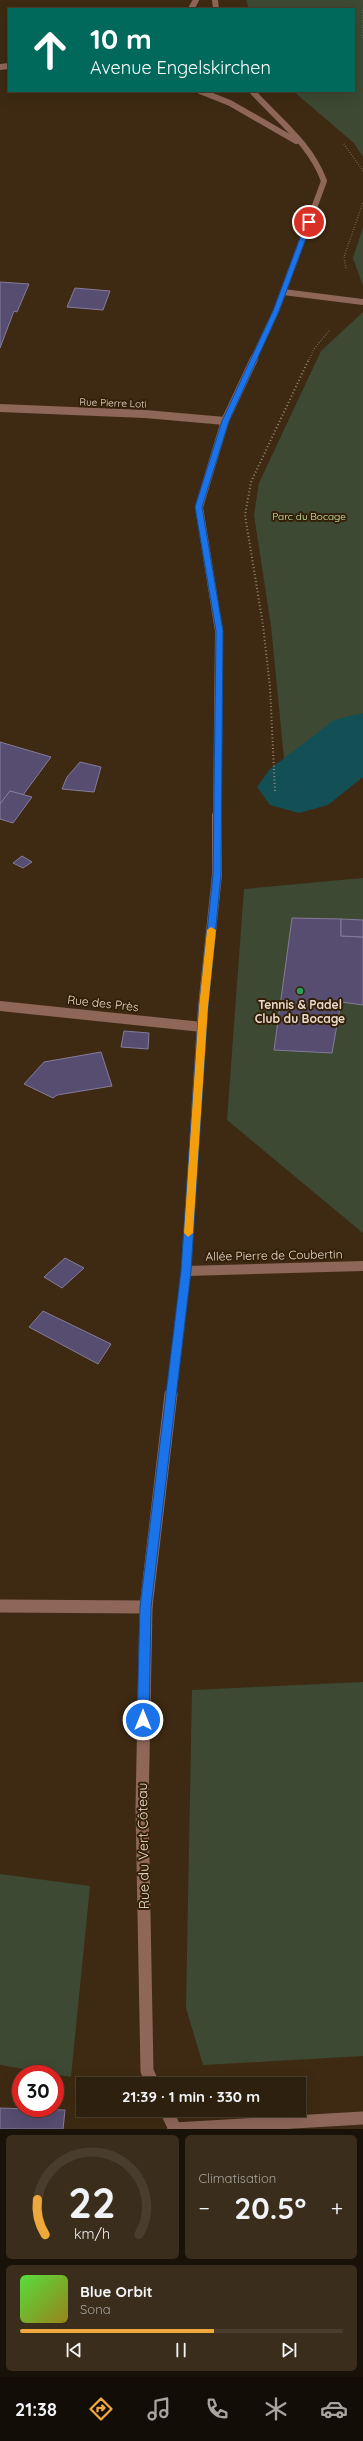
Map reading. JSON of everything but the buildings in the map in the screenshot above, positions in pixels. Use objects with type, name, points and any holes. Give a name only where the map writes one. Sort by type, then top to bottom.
[{"type":"street","points":[[202,92],[230,103],[308,148]]},
{"type":"street","name":"Rue du Vert Côteau","points":[[150,2077],[147,2071],[142,1809],[146,1607],[186,1271],[202,1027],[217,875],[219,631],[199,507],[226,421],[283,292],[324,181],[320,165],[308,148],[253,92]]},
{"type":"street","points":[[283,292],[361,302]]},
{"type":"street","name":"Rue Pierre Loti","points":[[0,408],[145,414],[226,421]]},
{"type":"street","name":"Rue des Près","points":[[0,1006],[202,1027]]},
{"type":"street","name":"Allée Pierre de Coubertin","points":[[186,1271],[363,1266]]},
{"type":"street","points":[[0,1606],[146,1607]]},
{"type":"street","points":[[169,2117],[174,2129],[363,2118]]},
{"type":"path","points":[[363,10],[363,39]]},
{"type":"path","points":[[275,791],[270,687],[263,625],[245,515],[251,482],[314,349],[331,329],[353,312],[361,302],[347,276],[344,257],[363,202]]},
{"type":"green space","points":[[246,0],[363,0],[363,157],[354,143],[294,92],[355,92],[355,8],[249,8]]},
{"type":"green space","points":[[363,227],[363,286],[353,258]]},
{"type":"green space","name":"Parc du Bocage","points":[[363,312],[363,777],[326,790],[308,792],[298,791],[287,789],[271,626],[254,515],[259,483],[321,351]]},
{"type":"green space","name":"Tennis & Padel Club du Bocage","points":[[363,878],[363,1233],[227,1120],[244,889]]},
{"type":"green space","points":[[363,1682],[363,2056],[203,2065],[186,2008],[192,1690]]},
{"type":"green space","points":[[0,1874],[90,1886],[71,2077],[64,2076],[64,2065],[12,2065],[12,2067],[0,2065]]},
{"type":"waterway","points":[[299,787],[363,737]]},
{"type":"slow traffic","points":[[188,1233],[203,1007],[211,930]]},
{"type":"place","name":"Tennis & Padel Club du Bocage","points":[[300,991]]},
{"type":"route","points":[[143,1720],[146,1607],[186,1271],[203,1007],[217,875],[219,631],[199,507],[226,421],[276,311],[309,222]]}]
